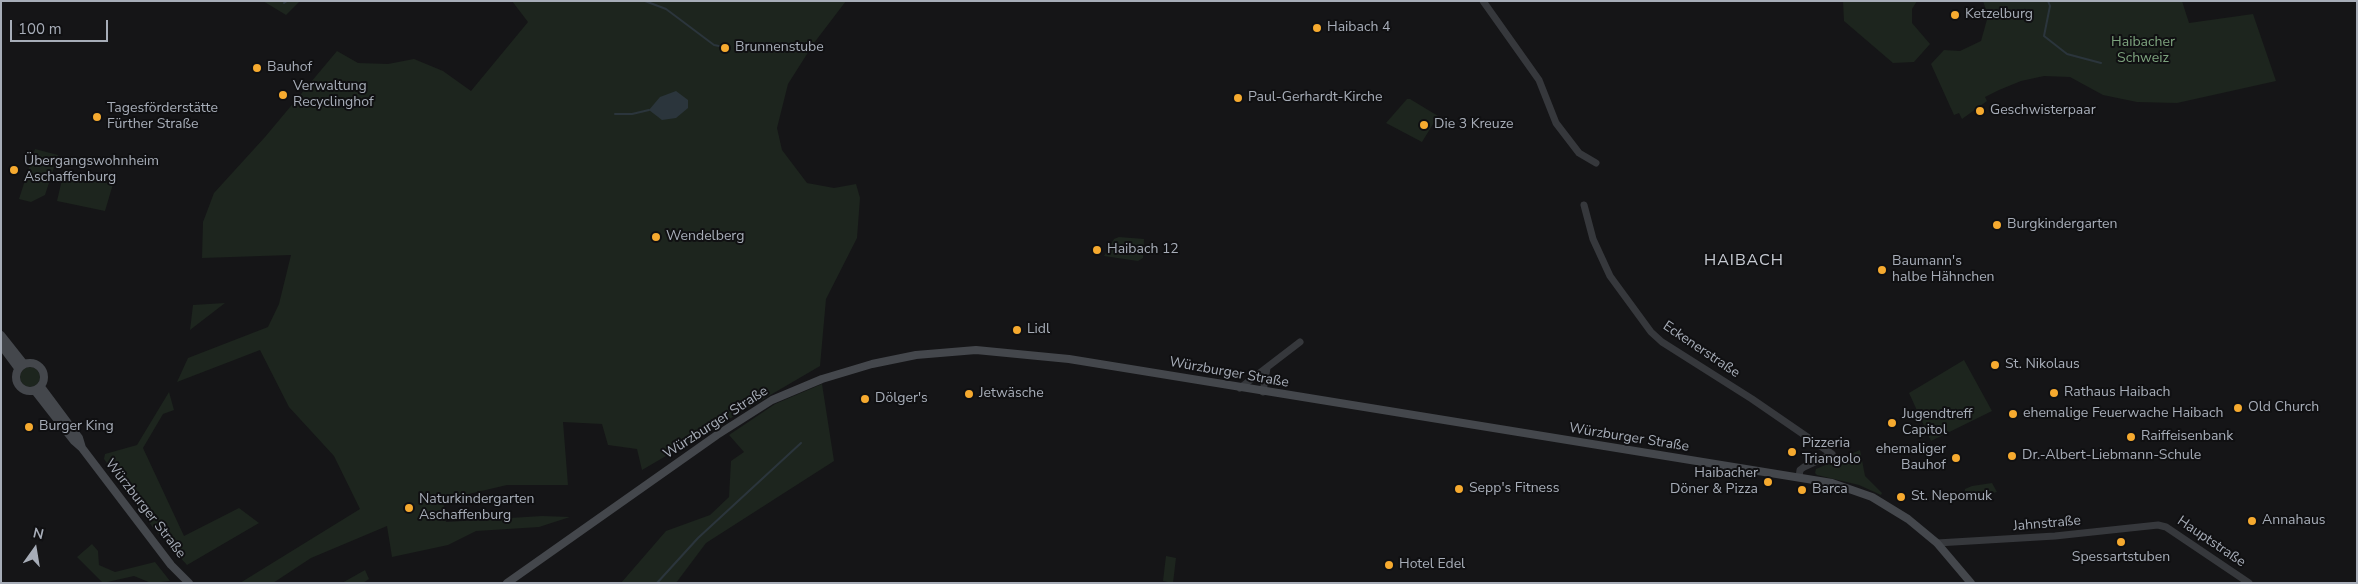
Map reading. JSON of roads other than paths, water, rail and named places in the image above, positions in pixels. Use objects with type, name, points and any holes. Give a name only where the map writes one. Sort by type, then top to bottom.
[{"type":"main road","points":[[1,335],[21,366]]},
{"type":"main road","points":[[1,345],[21,366]]},
{"type":"main road","name":"Würzburger Straße","points":[[507,583],[716,435],[772,400],[857,367],[916,355],[959,351],[993,351],[1069,359],[1262,392],[1799,477],[1860,492],[1886,504],[1938,543],[1971,583]]},
{"type":"main road","points":[[32,363],[40,367],[44,375],[38,389],[28,392],[19,387],[15,379],[21,366],[32,363]]},
{"type":"main road","name":"Würzburger Straße","points":[[38,389],[79,438],[82,448],[171,565],[190,583]]},
{"type":"street","points":[[1484,1],[1539,80],[1556,123],[1579,153],[1596,163]]},
{"type":"street","name":"Eckenerstraße","points":[[1584,205],[1593,239],[1610,276],[1652,332],[1662,342],[1752,399],[1832,454],[1804,467],[1800,470],[1799,477]]},
{"type":"street","points":[[1240,388],[1300,342]]},
{"type":"street","points":[[1262,392],[1267,368]]},
{"type":"street","name":"Jahnstraße","points":[[1938,543],[2055,536],[2158,525]]},
{"type":"street","name":"Hauptstraße","points":[[2158,525],[2166,527],[2249,583]]},
{"type":"waterway","points":[[645,1],[666,9],[714,45],[724,47]]},
{"type":"waterway","name":"HAIBACH","points":[[2048,1],[2050,6],[2044,36],[2067,54],[2101,63]]},
{"type":"waterway","points":[[615,114],[632,114],[649,110]]},
{"type":"waterway","points":[[657,583],[698,538],[801,443]]},
{"type":"place","name":"Ketzelburg","points":[[1955,15]]},
{"type":"place","name":"Haibach 4","points":[[1317,28]]},
{"type":"place","name":"Brunnenstube","points":[[725,48]]},
{"type":"place","name":"Bauhof","points":[[257,68]]},
{"type":"place","name":"Verwaltung Recyclinghof","points":[[283,95]]},
{"type":"place","name":"Paul-Gerhardt-Kirche","points":[[1238,98]]},
{"type":"place","name":"Geschwisterpaar","points":[[1980,111]]},
{"type":"place","name":"Tagesförderstätte Fürther Straße","points":[[97,117]]},
{"type":"place","name":"Die 3 Kreuze","points":[[1424,125]]},
{"type":"place","name":"Übergangswohnheim Aschaffenburg","points":[[14,170]]},
{"type":"place","name":"Burgkindergarten","points":[[1997,225]]},
{"type":"place","name":"Wendelberg","points":[[656,237]]},
{"type":"place","name":"Haibach 12","points":[[1097,250]]},
{"type":"place","name":"Baumann's halbe Hähnchen","points":[[1882,270]]},
{"type":"place","name":"Lidl","points":[[1017,330]]},
{"type":"place","name":"St. Nikolaus","points":[[1995,365]]},
{"type":"place","name":"Rathaus Haibach","points":[[2054,393]]},
{"type":"place","name":"Jetwäsche","points":[[969,394]]},
{"type":"place","name":"Dölger's","points":[[865,399]]},
{"type":"place","name":"Old Church","points":[[2238,408]]},
{"type":"place","name":"ehemalige Feuerwache Haibach","points":[[2013,414]]},
{"type":"place","name":"Jugendtreff Capitol","points":[[1892,423]]},
{"type":"place","name":"Burger King","points":[[29,427]]},
{"type":"place","name":"Raiffeisenbank","points":[[2131,437]]},
{"type":"place","name":"Pizzeria Triangolo","points":[[1792,452]]},
{"type":"place","name":"Dr.-Albert-Liebmann-Schule","points":[[2012,456]]},
{"type":"place","name":"ehemaliger Bauhof","points":[[1956,458]]},
{"type":"place","name":"Haibacher Döner & Pizza","points":[[1768,482]]},
{"type":"place","name":"Sepp's Fitness","points":[[1459,489]]},
{"type":"place","name":"Barca","points":[[1802,490]]},
{"type":"place","name":"St. Nepomuk","points":[[1901,497]]},
{"type":"place","name":"Naturkindergarten Aschaffenburg","points":[[409,508]]},
{"type":"place","name":"Annahaus","points":[[2252,521]]},
{"type":"place","name":"Spessartstuben","points":[[2121,542]]},
{"type":"place","name":"Hotel Edel","points":[[1389,565]]},
{"type":"district","name":"HAIBACH","points":[[1744,261]]},
{"type":"park label","name":"Haibacher Schweiz","points":[[2143,52]]}]
